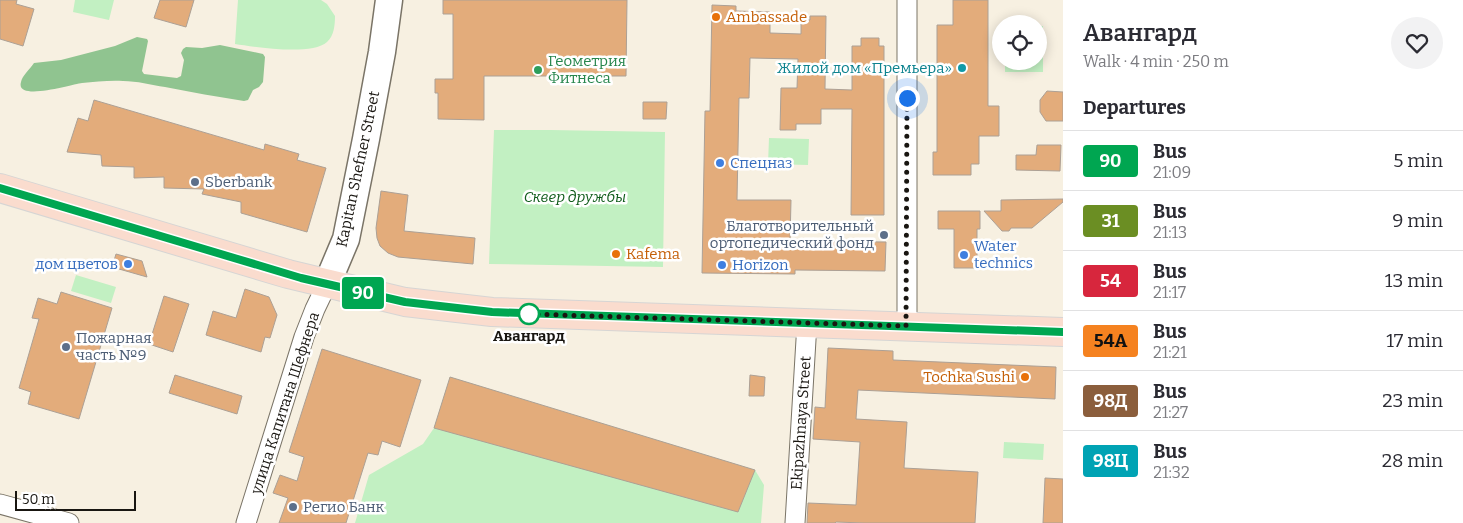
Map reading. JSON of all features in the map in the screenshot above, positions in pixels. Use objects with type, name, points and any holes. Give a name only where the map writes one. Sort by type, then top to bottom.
[{"type":"main road","name":"Kapitan Shefner Street","points":[[369,0],[376,14],[382,52]]},
{"type":"main road","name":"Kapitan Shefner Street","points":[[327,284],[346,239],[382,52],[390,0]]},
{"type":"main road","points":[[0,188],[288,274],[405,302],[492,312],[1063,332]]},
{"type":"street","points":[[906,326],[907,0]]},
{"type":"street","name":"улица Капитана Шефнера","points":[[246,523],[304,337],[314,309],[327,284]]},
{"type":"street","name":"Ekipazhnaya Street","points":[[795,523],[807,323]]},
{"type":"street","points":[[0,504],[69,523]]},
{"type":"green space","points":[[75,0],[114,0],[109,20],[73,12]]},
{"type":"green space","points":[[238,0],[321,0],[327,4],[335,16],[333,34],[327,42],[309,49],[297,50],[235,44]]},
{"type":"green space","points":[[137,37],[147,39],[148,41],[142,71],[144,74],[177,78],[181,76],[184,60],[181,53],[183,49],[186,47],[202,48],[220,45],[263,54],[265,57],[263,82],[253,90],[248,100],[244,101],[128,81],[82,83],[35,91],[27,91],[22,88],[21,82],[24,75],[34,63],[61,60],[115,46]]},
{"type":"green space","points":[[1005,70],[1043,70],[1043,72],[1005,72]]},
{"type":"green space","name":"Сквер дружбы","points":[[494,130],[665,132],[663,267],[489,264]]},
{"type":"green space","points":[[769,138],[809,139],[808,165],[768,164]]},
{"type":"green space","points":[[76,275],[116,287],[111,303],[71,291]]},
{"type":"green space","name":"Авангард","points":[[450,377],[755,470],[764,485],[761,523],[355,523],[369,475],[423,444],[434,428]]},
{"type":"green space","points":[[1004,442],[1044,444],[1043,460],[1003,458]]},
{"type":"building","points":[[0,0],[17,0],[16,4],[34,9],[23,46],[0,39]]},
{"type":"building","points":[[160,0],[194,0],[186,27],[154,18]]},
{"type":"building","points":[[443,0],[627,0],[626,76],[484,76],[484,120],[438,119],[438,93],[435,93],[435,79],[453,79],[453,14],[443,14]]},
{"type":"building","name":"Жилой дом «Премьера»","points":[[953,0],[988,0],[988,106],[999,106],[999,136],[979,136],[979,164],[971,164],[971,175],[933,175],[933,152],[937,152],[937,25],[953,25]]},
{"type":"building","points":[[712,5],[736,6],[736,11],[770,12],[770,33],[801,34],[801,20],[810,20],[810,16],[826,16],[825,89],[852,90],[852,46],[861,46],[861,38],[879,38],[879,46],[884,46],[884,215],[851,215],[852,109],[821,109],[821,124],[796,124],[796,130],[780,130],[781,88],[797,88],[798,59],[750,58],[749,98],[739,98],[737,200],[791,200],[790,241],[886,242],[885,271],[795,270],[795,274],[702,273],[705,111],[710,111]]},
{"type":"building","points":[[1047,91],[1063,92],[1063,121],[1046,121],[1040,112],[1040,100]]},
{"type":"building","points":[[94,100],[264,150],[265,144],[299,154],[297,160],[326,168],[307,232],[241,213],[241,202],[202,194],[204,189],[164,188],[164,177],[134,178],[134,167],[102,166],[101,155],[67,152],[78,118],[88,121]]},
{"type":"building","points":[[643,102],[667,102],[666,119],[643,119]]},
{"type":"building","points":[[1037,145],[1061,145],[1060,171],[1016,170],[1016,155],[1036,155]]},
{"type":"building","points":[[381,191],[408,195],[404,231],[475,238],[473,264],[398,257],[388,253],[380,246],[377,238],[376,228]]},
{"type":"building","points":[[1063,199],[1063,202],[1032,228],[1011,228],[1009,231],[1002,231],[984,211],[1001,211],[1001,200]]},
{"type":"building","points":[[938,211],[980,211],[980,229],[977,229],[977,268],[954,268],[954,229],[938,229]]},
{"type":"building","name":"дом цветов","points":[[116,254],[142,261],[147,277],[112,267]]},
{"type":"building","points":[[245,289],[269,297],[277,315],[270,338],[265,337],[261,352],[206,335],[213,311],[236,318]]},
{"type":"building","name":"Пожарная часть №9","points":[[61,292],[112,308],[79,419],[28,404],[31,392],[19,388],[39,319],[32,318],[38,298],[57,304]]},
{"type":"building","points":[[164,296],[189,304],[173,352],[149,344]]},
{"type":"building","points":[[828,348],[893,351],[893,360],[1056,367],[1055,399],[858,390],[856,419],[907,422],[904,468],[978,472],[975,523],[807,523],[808,503],[856,505],[860,442],[813,439],[815,407],[825,408]]},
{"type":"building","points":[[322,349],[421,380],[400,447],[382,441],[378,455],[368,453],[346,523],[279,523],[288,498],[273,493],[280,475],[297,481],[304,457],[289,452]]},
{"type":"building","points":[[175,375],[242,396],[237,414],[169,393]]},
{"type":"building","points":[[750,375],[765,377],[764,396],[749,396]]},
{"type":"building","points":[[450,377],[755,470],[738,512],[434,428]]},
{"type":"building","points":[[1045,478],[1063,479],[1063,523],[1043,523]]},
{"type":"bus line","name":"90","points":[[0,188],[288,274],[405,302],[492,312],[1063,332]]},
{"type":"place","name":"Ambassade","points":[[716,17]]},
{"type":"place","name":"Жилой дом «Премьера»","points":[[962,68]]},
{"type":"place","name":"Геометрия Фитнеса","points":[[538,70]]},
{"type":"place","name":"Спецназ","points":[[720,163]]},
{"type":"place","name":"Sberbank","points":[[195,182]]},
{"type":"place","name":"Благотворительный ортопедический фонд","points":[[884,235]]},
{"type":"place","name":"Kafema","points":[[616,254]]},
{"type":"place","name":"Water technics","points":[[964,255]]},
{"type":"place","name":"дом цветов","points":[[128,264]]},
{"type":"place","name":"Horizon","points":[[722,265]]},
{"type":"place","name":"Авангард","points":[[529,314]]},
{"type":"place","name":"Пожарная часть №9","points":[[66,347]]},
{"type":"place","name":"Tochka Sushi","points":[[1025,377]]},
{"type":"place","name":"Регио Банк","points":[[293,507]]},
{"type":"route","points":[[529,314],[906,326],[907,98]]}]
